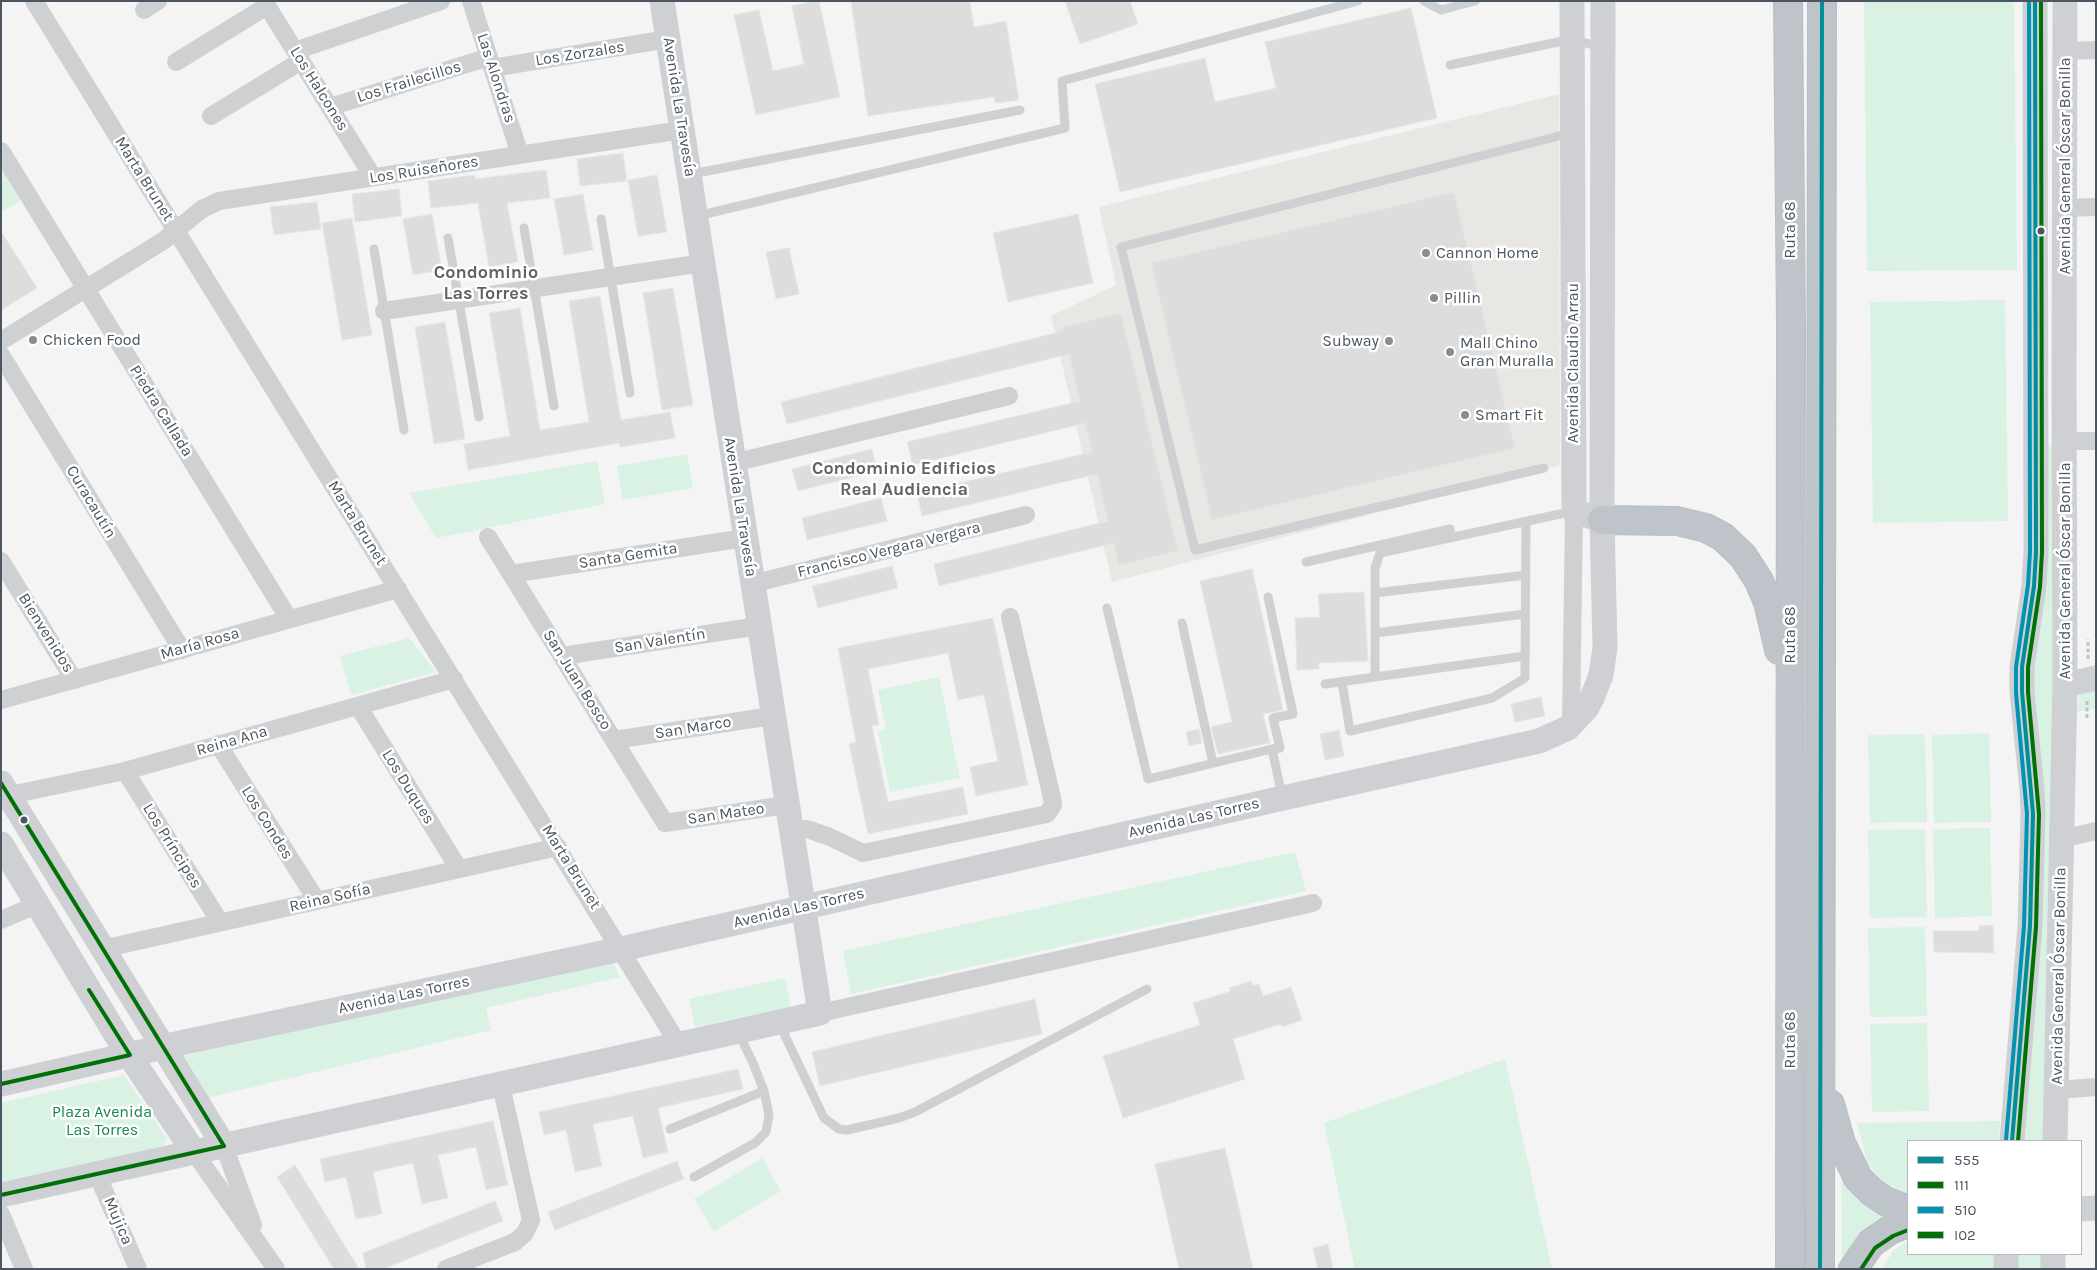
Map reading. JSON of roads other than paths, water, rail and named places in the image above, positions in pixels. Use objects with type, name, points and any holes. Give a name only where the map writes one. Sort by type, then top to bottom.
[{"type":"highway","name":"Ruta 68","points":[[1788,1],[1791,325],[1790,1269]]},
{"type":"highway","name":"Ruta 68","points":[[1820,1269],[1822,1]]},
{"type":"highway","points":[[1602,520],[1686,522],[1715,532],[1738,550],[1754,571],[1768,602],[1790,699]]},
{"type":"highway","points":[[1821,1061],[1835,1123],[1852,1170],[1878,1197],[1894,1206],[1907,1210]]},
{"type":"highway","points":[[1853,1269],[1871,1243],[1890,1230],[1907,1223]]},
{"type":"street","name":"Marta Brunet","points":[[34,1],[680,1045]]},
{"type":"street","points":[[210,116],[298,56],[441,1]]},
{"type":"street","name":"Las Alondras","points":[[471,1],[520,155]]},
{"type":"street","name":"Avenida La Travesía","points":[[662,1],[772,716],[820,1013]]},
{"type":"street","name":"Avenida Claudio Arrau","points":[[1572,1],[1574,511],[1579,717]]},
{"type":"street","name":"Avenida Claudio Arrau","points":[[1579,717],[1601,675],[1605,648],[1602,520],[1603,1]]},
{"type":"street","name":"Avenida General Óscar Bonilla","points":[[2012,1140],[2030,926],[2032,790],[2024,722],[2022,667],[2034,586],[2036,552],[2034,1]]},
{"type":"street","name":"Avenida General Óscar Bonilla","points":[[2055,1140],[2065,685],[2065,1]]},
{"type":"street","points":[[176,62],[266,4]]},
{"type":"street","name":"Los Halcones","points":[[266,4],[373,177]]},
{"type":"street","name":"Los Zorzales","points":[[491,63],[668,39]]},
{"type":"street","points":[[2065,51],[2096,50]]},
{"type":"street","name":"Los Frailecillos","points":[[330,107],[491,63]]},
{"type":"street","name":"Los Ruiseñores","points":[[1,341],[163,241],[202,209],[219,201],[682,130]]},
{"type":"street","name":"Piedra Callada","points":[[1,151],[289,619]]},
{"type":"street","points":[[2065,208],[2096,208]]},
{"type":"street","points":[[384,311],[703,263]]},
{"type":"street","name":"Curacautín","points":[[1,355],[182,650]]},
{"type":"street","points":[[2035,380],[2064,378]]},
{"type":"street","points":[[734,463],[1009,396]]},
{"type":"street","points":[[2064,441],[2096,441]]},
{"type":"street","points":[[1574,511],[1602,520]]},
{"type":"street","name":"Francisco Vergara Vergara","points":[[752,584],[1026,515]]},
{"type":"street","name":"San Juan Bosco","points":[[488,537],[666,823]]},
{"type":"street","name":"Santa Gemita","points":[[511,574],[745,538]]},
{"type":"street","name":"Bienvenidos","points":[[1,561],[74,680]]},
{"type":"street","name":"María Rosa","points":[[1,700],[398,589]]},
{"type":"street","points":[[790,831],[807,829],[830,837],[863,853],[1047,814],[1053,805],[1052,798],[1010,618]]},
{"type":"street","name":"San Valentín","points":[[562,656],[758,626]]},
{"type":"street","points":[[2065,685],[2096,678]]},
{"type":"street","name":"Reina Ana","points":[[4,792],[125,771],[454,680]]},
{"type":"street","name":"Los Duques","points":[[358,706],[459,869]]},
{"type":"street","name":"San Marco","points":[[614,740],[772,716]]},
{"type":"street","name":"Avenida Las Torres","points":[[1,1084],[621,948],[1539,741],[1559,734],[1579,717]]},
{"type":"street","name":"Los Condes","points":[[218,744],[317,901]]},
{"type":"street","name":"Los Príncipes","points":[[125,771],[220,922]]},
{"type":"street","points":[[4,792],[224,1146],[261,1247]]},
{"type":"street","name":"San Mateo","points":[[666,823],[786,805]]},
{"type":"street","points":[[2061,839],[2096,831]]},
{"type":"street","points":[[1,844],[130,1055],[194,1152],[276,1269]]},
{"type":"street","name":"Reina Sofía","points":[[102,949],[558,847]]},
{"type":"street","points":[[1,1195],[1313,903]]},
{"type":"street","points":[[1,920],[38,904]]},
{"type":"street","points":[[2030,926],[2059,965]]},
{"type":"street","points":[[446,1269],[515,1242],[525,1233],[531,1220],[501,1084]]},
{"type":"street","points":[[2057,1090],[2096,1087]]},
{"type":"street","name":"Mujica","points":[[98,1174],[138,1269]]},
{"type":"street","points":[[2082,1209],[2096,1208]]},
{"type":"street","points":[[1,1214],[24,1269]]},
{"type":"street","points":[[2006,1255],[2006,1269]]},
{"type":"street","points":[[2053,1255],[2053,1269]]},
{"type":"lane","points":[[696,216],[1065,128],[1062,81],[1358,1]]},
{"type":"lane","points":[[1424,1],[1441,10],[1475,1]]},
{"type":"lane","points":[[1450,65],[1572,39],[1603,48]]},
{"type":"lane","points":[[689,175],[1020,110]]},
{"type":"lane","points":[[1544,468],[1194,550],[1121,247],[1572,132]]},
{"type":"lane","points":[[601,219],[630,393]]},
{"type":"lane","points":[[524,228],[554,406]]},
{"type":"lane","points":[[448,238],[479,417]]},
{"type":"lane","points":[[374,249],[404,430]]},
{"type":"lane","points":[[1374,677],[1375,568],[1380,553],[1574,511]]},
{"type":"lane","points":[[1342,682],[1350,730],[1492,698],[1525,678],[1526,522]]},
{"type":"lane","points":[[1306,562],[1450,529],[1451,538]]},
{"type":"lane","points":[[1375,593],[1526,574]]},
{"type":"lane","points":[[1107,608],[1148,779],[1280,748],[1273,718],[1293,714],[1268,597]]},
{"type":"lane","points":[[1375,633],[1525,614]]},
{"type":"lane","points":[[1182,623],[1213,763]]},
{"type":"lane","points":[[1325,684],[1525,656]]},
{"type":"lane","points":[[1272,749],[1283,798]]},
{"type":"lane","points":[[778,1022],[824,1118],[839,1129],[847,1130],[915,1112],[1147,989]]},
{"type":"lane","points":[[694,1177],[755,1143],[766,1132],[768,1115],[764,1091],[738,1031]]},
{"type":"lane","points":[[670,1129],[764,1091]]},
{"type":"place","name":"Cannon Home","points":[[1426,253]]},
{"type":"place","name":"Pillin","points":[[1434,298]]},
{"type":"place","name":"Chicken Food","points":[[33,340]]},
{"type":"place","name":"Subway","points":[[1389,341]]},
{"type":"place","name":"Mall Chino Gran Muralla","points":[[1450,352]]},
{"type":"place","name":"Smart Fit","points":[[1465,415]]},
{"type":"district","name":"Condominio Las Torres","points":[[486,283]]},
{"type":"district","name":"Condominio Edificios Real Audiencia","points":[[904,479]]},
{"type":"park label","name":"Plaza Avenida Las Torres","points":[[102,1121]]}]
